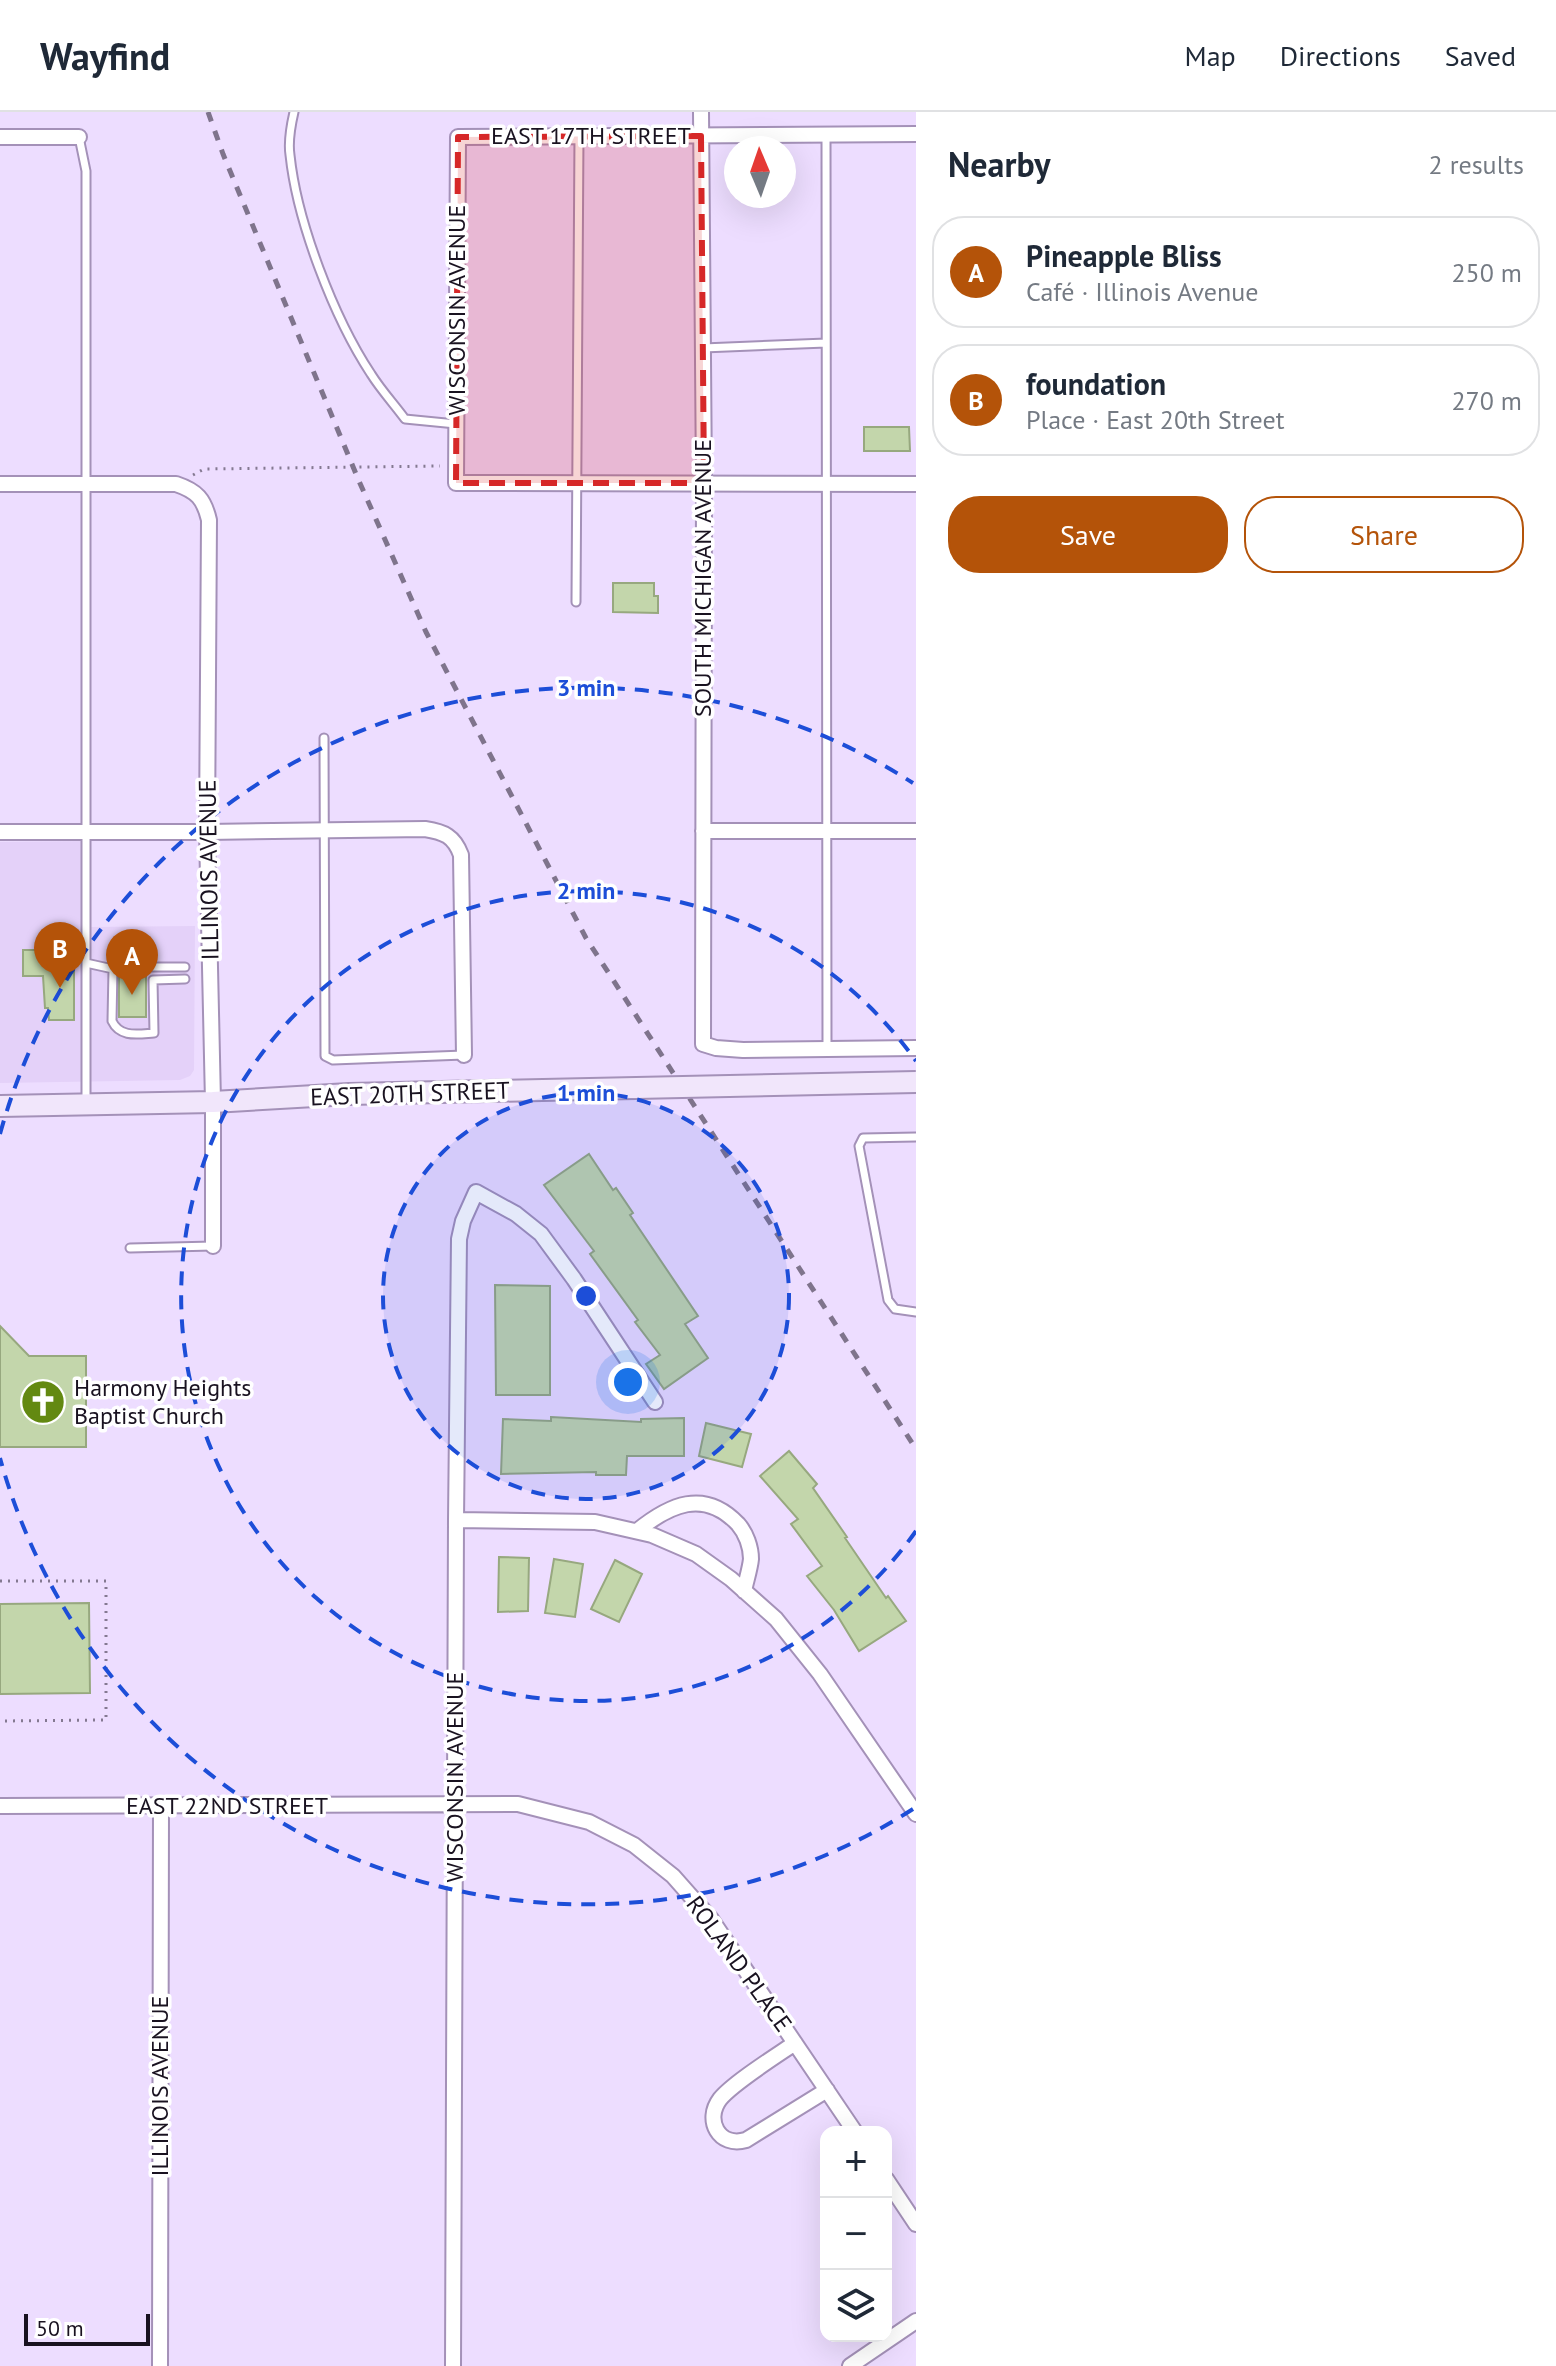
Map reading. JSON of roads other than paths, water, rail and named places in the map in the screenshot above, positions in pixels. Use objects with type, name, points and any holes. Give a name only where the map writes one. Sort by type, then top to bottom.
[{"type":"main road","name":"EAST 20TH STREET","points":[[0,1106],[213,1102],[349,1094],[916,1082]]},
{"type":"street","name":"SOUTH MICHIGAN AVENUE","points":[[701,112],[703,1044],[743,1050],[827,1049]]},
{"type":"street","name":"EAST 17TH STREET","points":[[458,137],[916,134]]},
{"type":"street","points":[[0,137],[79,137]]},
{"type":"street","name":"WISCONSIN AVENUE","points":[[458,137],[456,477],[576,483]]},
{"type":"street","points":[[576,483],[916,484]]},
{"type":"street","points":[[0,484],[86,484]]},
{"type":"street","name":"ILLINOIS AVENUE","points":[[86,484],[176,484],[200,495],[209,520],[207,832],[213,1246]]},
{"type":"street","points":[[0,832],[425,829],[450,836],[461,855],[464,1055]]},
{"type":"street","points":[[703,831],[916,831]]},
{"type":"street","points":[[827,1049],[916,1048]]},
{"type":"street","name":"WISCONSIN AVENUE","points":[[453,2366],[459,1239],[476,1192],[516,1214],[541,1234],[655,1402]]},
{"type":"street","points":[[637,1531],[660,1513],[678,1506],[698,1503],[716,1507],[742,1529],[749,1546],[751,1560],[744,1591]]},
{"type":"street","points":[[456,1520],[595,1522],[652,1535],[696,1554],[776,1619],[820,1674],[916,1814]]},
{"type":"street","name":"EAST 22ND STREET","points":[[0,1806],[455,1804]]},
{"type":"street","name":"ROLAND PLACE","points":[[455,1804],[518,1804],[589,1822],[634,1845],[673,1876],[711,1919],[851,2126]]},
{"type":"street","name":"ILLINOIS AVENUE","points":[[160,2366],[161,1806]]},
{"type":"street","points":[[795,2043],[725,2093],[715,2108],[712,2119],[714,2128],[729,2141],[746,2140],[827,2090]]},
{"type":"street","points":[[892,2188],[916,2224]]},
{"type":"street","points":[[850,2366],[916,2321]]},
{"type":"lane","points":[[294,112],[289,152],[301,207],[318,265],[347,332],[371,374],[405,419],[456,424]]},
{"type":"lane","points":[[826,135],[827,1049]]},
{"type":"lane","points":[[576,602],[579,136]]},
{"type":"lane","points":[[79,137],[86,171],[86,1105]]},
{"type":"lane","points":[[703,348],[826,343]]},
{"type":"lane","points":[[324,738],[325,1056],[333,1060],[464,1055]]},
{"type":"lane","points":[[86,963],[113,969],[185,967]]},
{"type":"lane","points":[[113,969],[112,1021],[115,1027],[128,1035],[154,1033],[153,967]]},
{"type":"lane","points":[[153,980],[185,979]]},
{"type":"lane","points":[[916,1137],[863,1138],[859,1146],[888,1300],[895,1309],[916,1312]]},
{"type":"lane","points":[[130,1248],[213,1246]]},
{"type":"railway","points":[[208,112],[359,481],[426,632],[586,938],[916,1449]]},
{"type":"place","name":"foundation","points":[[60,988]]},
{"type":"place","name":"Pineapple Bliss","points":[[132,995]]},
{"type":"place","name":"Harmony Heights Baptist Church","points":[[43,1402]]}]
